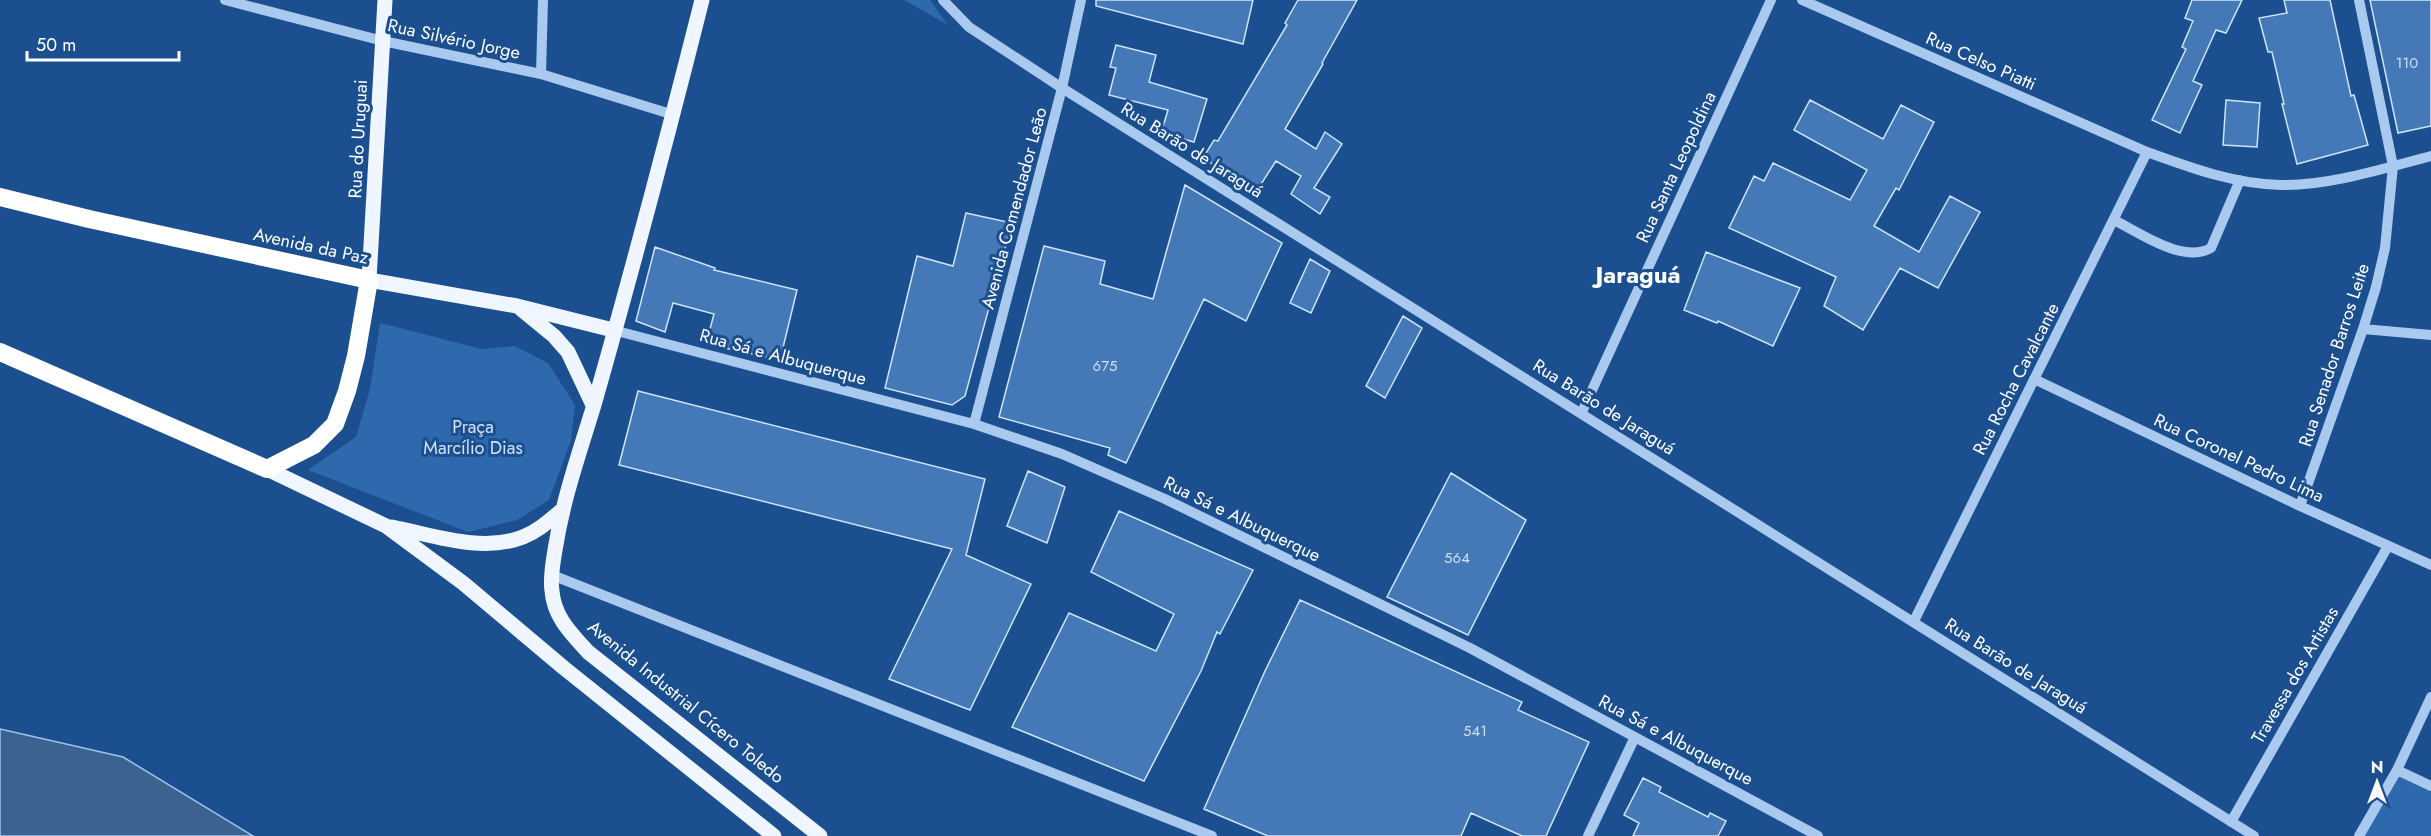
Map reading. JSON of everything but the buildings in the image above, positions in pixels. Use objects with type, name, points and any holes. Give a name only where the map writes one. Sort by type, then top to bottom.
[{"type":"highway","name":"Avenida da Paz","points":[[4,202],[369,280]]},
{"type":"highway","points":[[0,352],[267,468],[314,445],[335,424],[356,356],[369,280]]},
{"type":"main road","name":"Rua do Uruguai","points":[[369,280],[385,0]]},
{"type":"main road","name":"Avenida Industrial Cícero Toledo","points":[[702,0],[674,115],[561,511],[552,591],[556,611],[565,626],[588,652],[820,836]]},
{"type":"main road","name":"Avenida da Paz","points":[[369,280],[517,306],[614,330]]},
{"type":"main road","points":[[517,306],[554,336],[568,352],[593,405]]},
{"type":"main road","points":[[267,468],[386,526],[463,583],[564,668],[774,836]]},
{"type":"main road","points":[[386,526],[484,544],[503,542],[532,532],[561,511]]},
{"type":"street","name":"Rua Silvério Jorge","points":[[225,0],[383,41],[540,74],[674,115]]},
{"type":"street","points":[[540,74],[543,0]]},
{"type":"street","name":"Rua Barão de Jaraguá","points":[[943,0],[969,27],[1062,88],[1582,412],[2251,835]]},
{"type":"street","name":"Avenida Comendador Leão","points":[[974,424],[1062,88],[1081,0]]},
{"type":"street","name":"Rua Santa Leopoldina","points":[[1582,412],[1771,0]]},
{"type":"street","name":"Rua Celso Piatti","points":[[1802,0],[2147,152],[2202,172],[2240,180],[2283,185],[2326,181],[2431,156]]},
{"type":"street","name":"Rua Senador Barros Leite","points":[[2300,506],[2363,329],[2385,248],[2393,166],[2359,0]]},
{"type":"street","name":"Rua Rocha Cavalcante","points":[[1914,621],[2147,152]]},
{"type":"street","points":[[2114,220],[2181,253],[2201,254],[2211,248],[2240,180]]},
{"type":"street","points":[[2363,329],[2431,335]]},
{"type":"street","name":"Rua Sá e Albuquerque","points":[[614,330],[974,424],[1062,454],[1165,499],[1470,648],[1818,836]]},
{"type":"street","name":"Rua Coronel Pedro Lima","points":[[2034,379],[2300,506],[2431,565]]},
{"type":"street","name":"Travessa dos Artistas","points":[[2230,822],[2388,546]]},
{"type":"street","points":[[552,575],[1212,836]]},
{"type":"street","points":[[2359,836],[2397,770],[2431,698]]},
{"type":"street","points":[[1588,836],[1635,737]]},
{"type":"street","points":[[2397,770],[2431,786]]},
{"type":"green space","points":[[904,0],[930,0],[948,25]]},
{"type":"green space","name":"Praça Marcílio Dias","points":[[380,323],[482,349],[515,346],[548,363],[575,405],[571,440],[549,500],[517,520],[468,532],[308,470],[356,437],[370,389]]},
{"type":"green space","points":[[2397,770],[2431,786],[2431,836],[2359,836]]},
{"type":"shaded area","points":[[0,729],[123,757],[253,836],[0,836]]},
{"type":"district","name":"Jaraguá","points":[[1638,274]]}]
